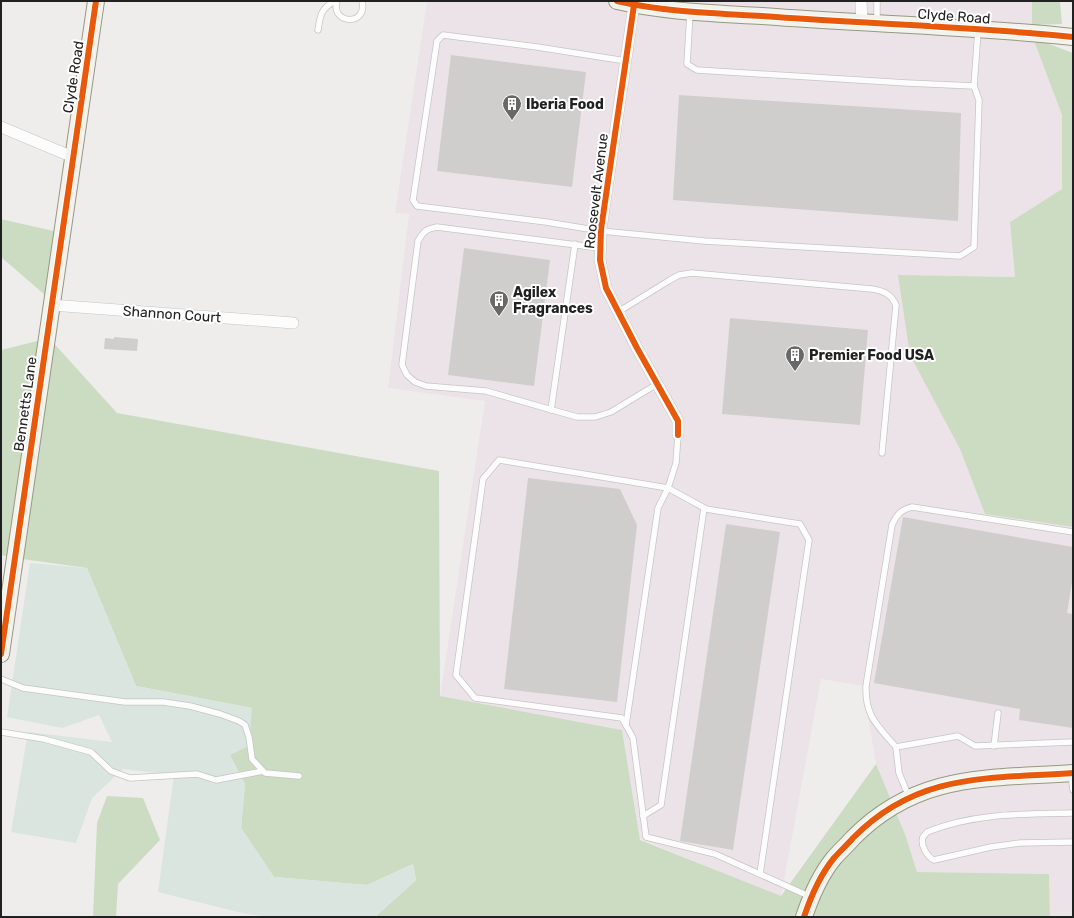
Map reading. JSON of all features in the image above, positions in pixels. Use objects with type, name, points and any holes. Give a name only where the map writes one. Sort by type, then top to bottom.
[{"type":"street","name":"Clyde Road","points":[[73,157],[96,1]]},
{"type":"street","name":"Clyde Road","points":[[617,1],[656,9],[978,29],[1073,37]]},
{"type":"street","points":[[861,1],[869,22]]},
{"type":"street","name":"Roosevelt Avenue","points":[[634,5],[601,231],[600,260],[606,288],[678,421],[678,435]]},
{"type":"street","points":[[1,127],[73,157]]},
{"type":"street","name":"Bennetts Lane","points":[[1,654],[73,157]]},
{"type":"street","name":"Shannon Court","points":[[51,305],[293,323]]},
{"type":"street","points":[[804,917],[811,897],[820,879],[834,858],[863,828],[881,813],[909,797],[938,786],[972,780],[1072,773]]},
{"type":"lane","points":[[318,30],[320,15],[327,5],[336,1],[336,8],[338,12],[344,18],[349,20],[357,18],[360,14],[363,6],[362,1]]},
{"type":"lane","points":[[869,22],[878,1]]},
{"type":"lane","points":[[690,11],[687,64],[697,70],[907,84],[974,86]]},
{"type":"lane","points":[[626,61],[443,34],[438,41],[413,200],[417,206],[546,222],[601,231],[704,241],[960,256],[974,247],[979,100],[974,86],[978,29]]},
{"type":"lane","points":[[600,248],[437,227],[430,228],[423,232],[418,241],[402,365],[407,375],[415,382],[426,386],[486,392],[577,417],[595,417],[611,412],[657,384]]},
{"type":"lane","points":[[551,410],[575,244]]},
{"type":"lane","points":[[618,312],[670,280],[692,273],[872,288],[889,294],[896,305],[882,453]]},
{"type":"lane","points":[[626,725],[658,508],[668,488],[676,463],[678,435]]},
{"type":"lane","points":[[760,874],[809,540],[800,524],[706,509],[668,488],[499,460],[483,479],[456,675],[475,698],[622,718],[633,738],[646,837],[715,854],[811,897]]},
{"type":"lane","points":[[909,797],[899,773],[896,747],[875,722],[868,710],[866,699],[866,686],[892,524],[896,516],[903,509],[912,507],[1073,532]]},
{"type":"lane","points":[[643,816],[661,806],[704,508]]},
{"type":"lane","points":[[1,679],[23,688],[125,702],[163,702],[190,706],[220,714],[239,721],[245,725],[248,733],[252,759],[265,773],[299,776]]},
{"type":"lane","points":[[994,746],[998,714]]},
{"type":"lane","points":[[1,732],[44,739],[91,752],[111,771],[130,778],[196,774],[216,780],[263,771]]},
{"type":"lane","points":[[896,747],[958,736],[975,746],[1073,742]]},
{"type":"lane","points":[[1072,773],[1073,790]]},
{"type":"lane","points":[[1073,813],[1005,815],[968,819],[927,832],[923,836],[922,841],[927,854],[934,860],[991,847],[1020,843],[1073,842]]},
{"type":"shaded area","points":[[427,1],[1032,1],[1033,38],[1062,115],[1062,189],[1010,222],[1015,277],[898,275],[960,449],[985,514],[1073,527],[1073,917],[1050,917],[1049,874],[917,872],[905,834],[876,764],[863,686],[821,679],[781,897],[640,839],[622,730],[440,696],[485,401],[388,388],[409,214],[395,213]]},
{"type":"shaded area","points":[[30,563],[87,568],[136,686],[252,708],[249,746],[230,755],[245,784],[241,828],[274,877],[367,885],[413,864],[416,880],[375,917],[268,917],[242,913],[158,892],[174,775],[123,769],[92,798],[76,843],[11,832],[28,732],[112,742],[99,715],[62,728],[7,717]]},
{"type":"green space","points":[[1032,1],[1060,1],[1062,24],[1032,25]]},
{"type":"green space","points":[[1033,38],[1073,53],[1073,527],[985,514],[960,449],[910,355],[898,275],[1015,277],[1010,222],[1062,189],[1062,115]]},
{"type":"green space","points":[[1,219],[62,233],[45,295],[1,257]]},
{"type":"green space","points":[[49,338],[117,413],[439,471],[440,696],[622,730],[640,840],[781,896],[876,764],[905,834],[917,872],[1049,874],[1050,917],[375,917],[416,880],[413,864],[367,885],[274,877],[241,828],[245,784],[230,755],[252,708],[136,686],[87,568],[1,555],[1,350]]},
{"type":"green space","points":[[107,796],[143,798],[160,840],[118,884],[116,917],[93,917],[97,823]]},
{"type":"building","name":"Iberia Food","points":[[451,55],[586,72],[572,187],[437,171]]},
{"type":"building","points":[[679,95],[961,113],[958,221],[673,200]]},
{"type":"building","name":"Agilex Fragrances","points":[[464,248],[550,260],[534,386],[448,375]]},
{"type":"building","name":"Premier Food USA","points":[[730,318],[868,330],[860,425],[722,414]]},
{"type":"building","points":[[114,337],[138,339],[137,351],[104,349],[105,338],[114,339]]},
{"type":"building","points":[[528,478],[620,489],[637,525],[617,702],[504,689]]},
{"type":"building","points":[[903,517],[1073,547],[1073,576],[1067,613],[1073,614],[1073,728],[1019,720],[1020,709],[874,683]]},
{"type":"building","points":[[726,524],[780,532],[733,850],[680,841]]},
{"type":"cycle path","points":[[1,654],[96,1]]},
{"type":"cycle path","points":[[617,1],[653,8],[689,12],[995,30],[1073,37]]},
{"type":"cycle path","points":[[634,5],[601,229],[600,260],[606,288],[637,348],[678,421],[678,435]]},
{"type":"cycle path","points":[[804,917],[816,886],[824,871],[834,858],[853,838],[878,817],[903,801],[929,790],[956,783],[1012,776],[1073,773]]},
{"type":"place","name":"Iberia Food","points":[[512,121]]},
{"type":"place","name":"Agilex Fragrances","points":[[499,317]]},
{"type":"place","name":"Premier Food USA","points":[[795,372]]}]
